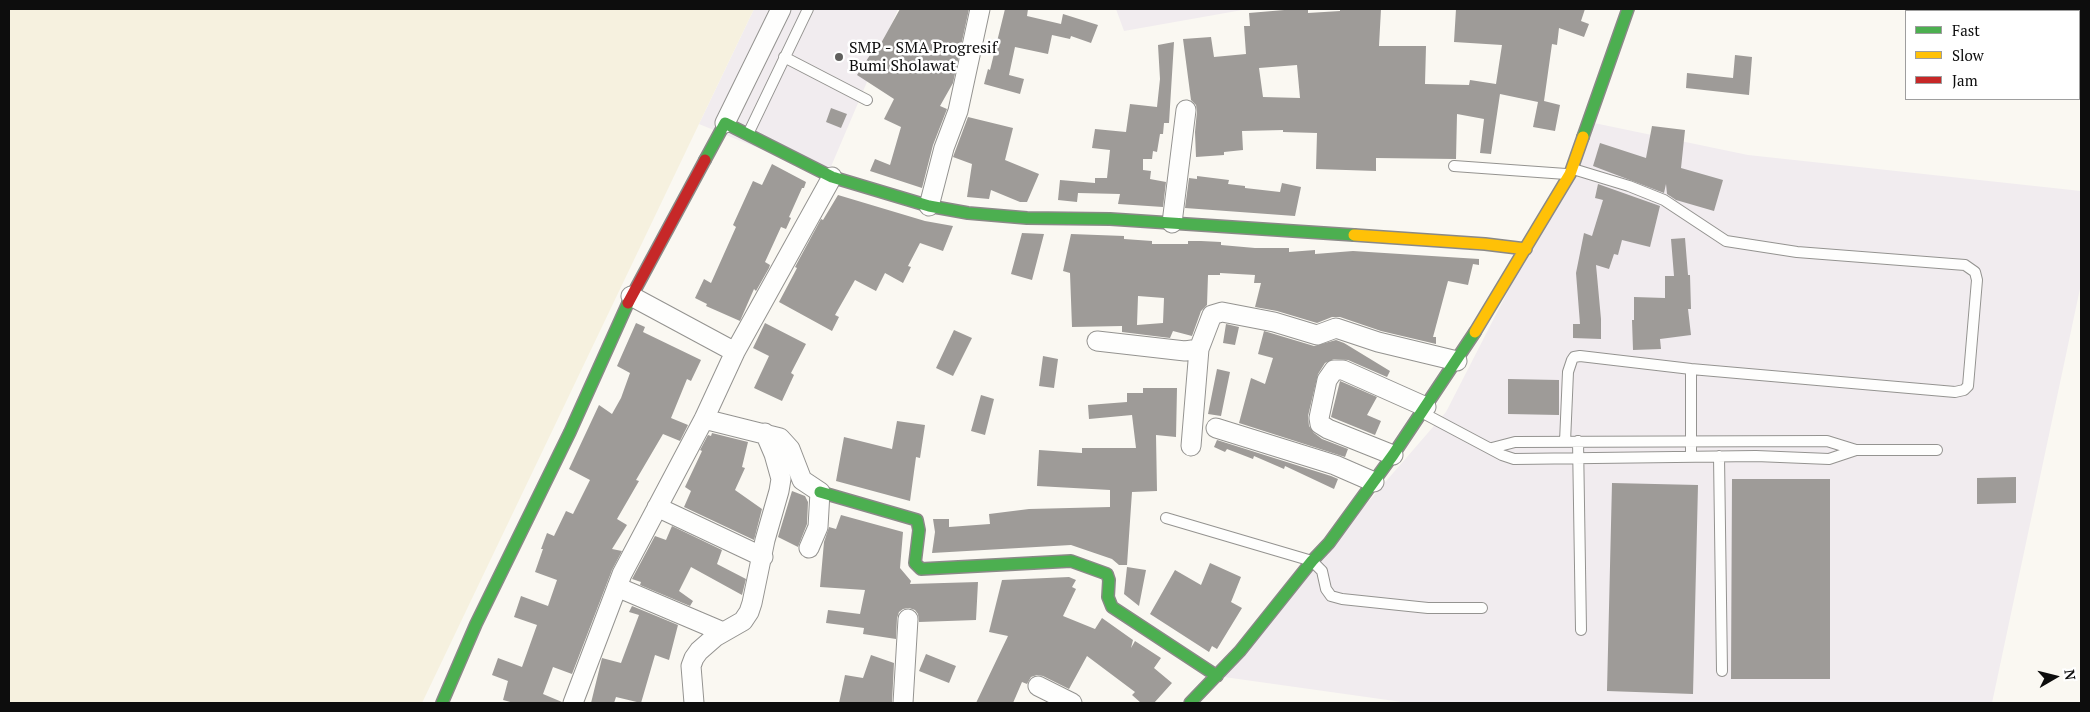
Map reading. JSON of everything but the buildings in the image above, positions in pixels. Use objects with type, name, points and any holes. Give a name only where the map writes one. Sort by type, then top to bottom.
[{"type":"street","points":[[442,703],[476,624],[570,432],[631,296],[724,123],[781,9]]},
{"type":"street","points":[[929,206],[944,148],[958,111],[980,9]]},
{"type":"street","points":[[1190,703],[1240,651],[1312,561],[1329,543],[1393,455],[1457,361],[1571,172],[1628,9]]},
{"type":"street","points":[[1172,223],[1186,110]]},
{"type":"street","points":[[724,123],[832,178],[929,206],[968,213],[1027,218],[1110,219],[1485,244],[1526,249]]},
{"type":"street","points":[[573,703],[622,574],[704,419],[735,352],[832,178]]},
{"type":"street","points":[[631,296],[735,352]]},
{"type":"street","points":[[1191,446],[1199,350],[1212,315],[1222,312],[1274,322],[1317,335],[1336,328],[1378,342],[1457,361]]},
{"type":"street","points":[[1097,341],[1185,351],[1199,350]]},
{"type":"street","points":[[1393,455],[1320,424],[1319,418],[1327,380],[1334,370],[1343,370],[1424,410]]},
{"type":"street","points":[[704,419],[771,435],[790,449],[802,480],[820,492],[917,520],[920,530],[915,563],[921,570],[1071,561],[1107,574],[1108,597],[1112,607],[1216,676]]},
{"type":"street","points":[[1216,428],[1335,465],[1374,482]]},
{"type":"street","points":[[694,703],[691,666],[698,651],[723,632],[743,621],[750,612],[763,557],[764,540],[781,479],[771,435]]},
{"type":"street","points":[[809,548],[820,520],[820,492]]},
{"type":"street","points":[[657,507],[763,557]]},
{"type":"street","points":[[617,587],[723,632]]},
{"type":"street","points":[[903,703],[908,620]]},
{"type":"street","points":[[1038,686],[1072,703]]},
{"type":"lane","points":[[748,136],[808,9]]},
{"type":"lane","points":[[784,57],[867,100]]},
{"type":"lane","points":[[1454,166],[1571,172],[1629,186],[1664,200],[1726,241],[1797,252],[1965,265],[1975,272],[1977,280],[1968,386],[1964,390],[1955,392],[1580,356],[1574,357],[1568,372],[1565,442]]},
{"type":"lane","points":[[1691,368],[1691,457]]},
{"type":"lane","points":[[1424,410],[1502,455],[1514,459],[1720,456],[1829,459],[1856,450]]},
{"type":"lane","points":[[1492,448],[1515,442],[1827,441],[1856,450],[1937,450]]},
{"type":"lane","points":[[1578,442],[1581,630]]},
{"type":"lane","points":[[1720,456],[1722,671]]},
{"type":"lane","points":[[1166,518],[1312,561],[1322,571],[1326,589],[1331,596],[1342,599],[1428,608],[1482,608]]},
{"type":"shaded area","points":[[9,9],[754,9],[422,703],[9,703]]},
{"type":"shaded area","points":[[754,9],[898,9],[827,176],[699,124]]},
{"type":"shaded area","points":[[1116,9],[1248,9],[1124,31]]},
{"type":"shaded area","points":[[1594,123],[1748,155],[2081,191],[2081,284],[1992,703],[1409,703],[1217,676],[1446,412]]},
{"type":"traffic: fast","points":[[1583,137],[1628,9]]},
{"type":"traffic: fast","points":[[705,160],[725,123],[832,177],[929,206],[968,213],[1027,218],[1110,219],[1354,235]]},
{"type":"traffic: fast","points":[[442,703],[476,624],[570,432],[628,303]]},
{"type":"traffic: fast","points":[[1190,703],[1240,651],[1312,561],[1329,543],[1393,455],[1475,332]]},
{"type":"traffic: fast","points":[[820,492],[917,520],[919,530],[915,563],[921,569],[1071,561],[1107,574],[1109,580],[1108,597],[1112,607],[1217,676]]},
{"type":"traffic: slow","points":[[1475,332],[1570,174],[1583,137]]},
{"type":"traffic: slow","points":[[1354,235],[1485,244],[1526,249]]},
{"type":"traffic: jam","points":[[628,303],[705,160]]},
{"type":"place","name":"SMP - SMA Progresif Bumi Sholawat","points":[[839,57]]}]
